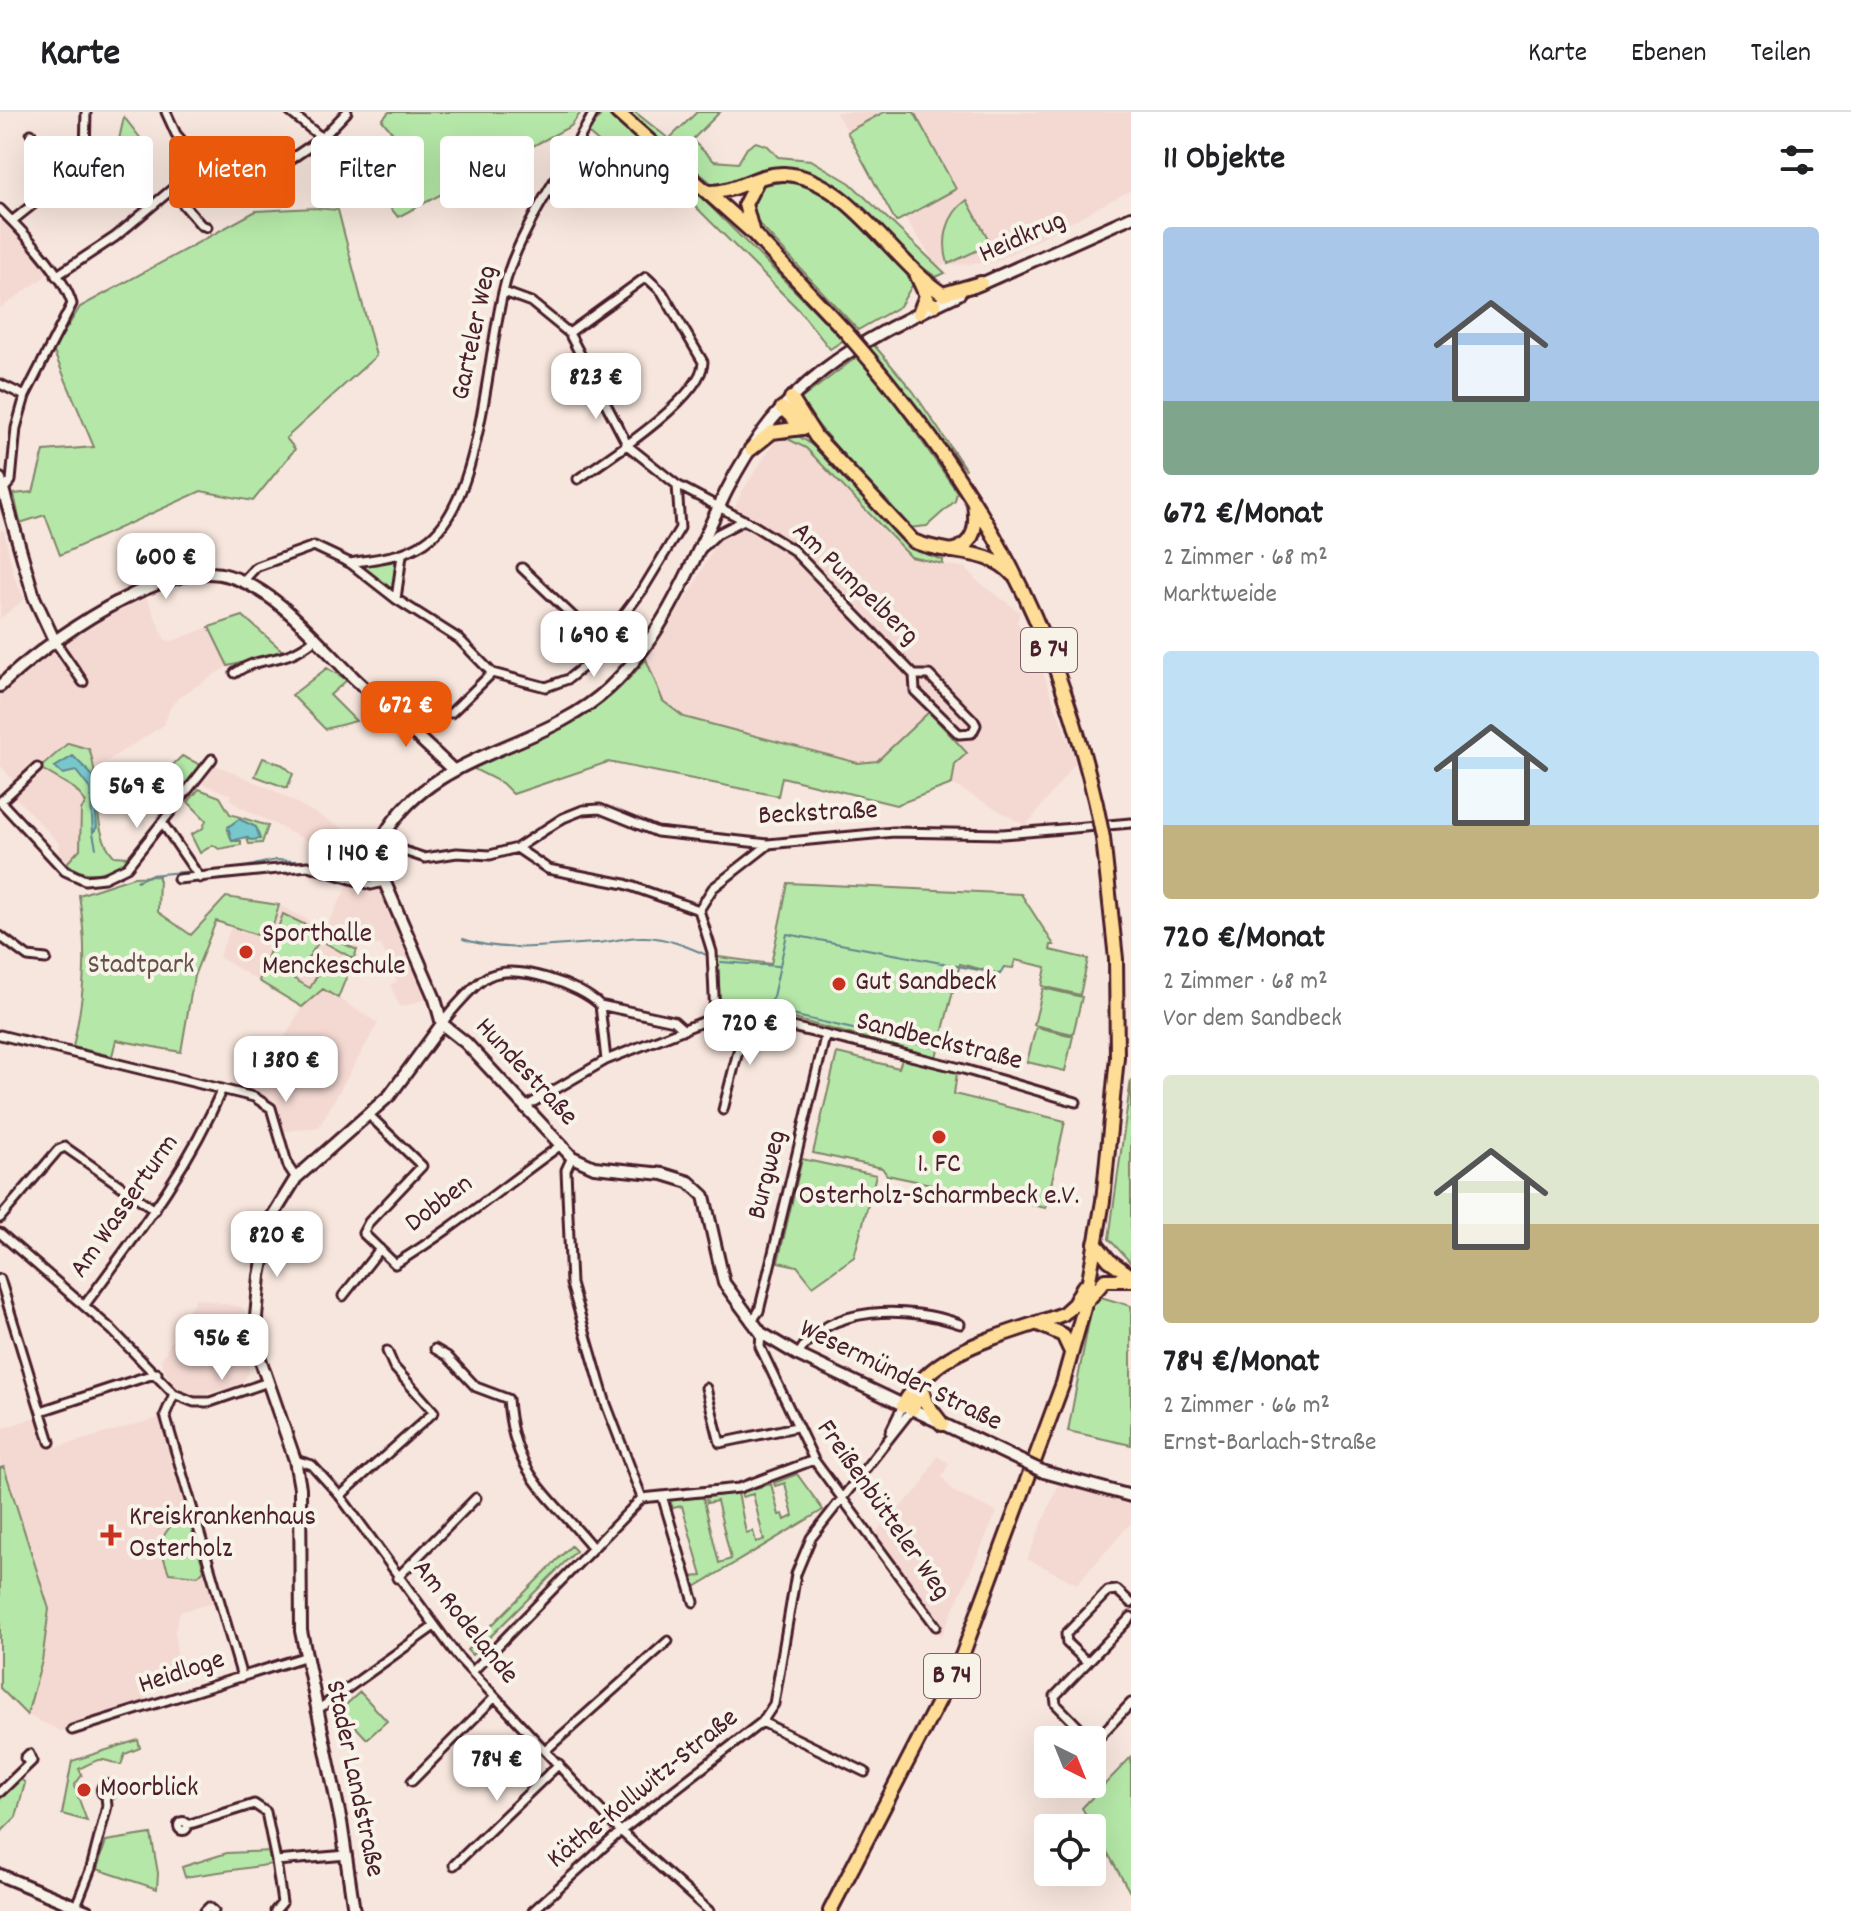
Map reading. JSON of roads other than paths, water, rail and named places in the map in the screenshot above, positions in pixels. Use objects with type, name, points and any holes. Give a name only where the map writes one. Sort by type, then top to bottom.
[{"type":"main road","name":"B 74","points":[[617,112],[753,233],[845,331],[932,437],[1009,557],[1022,587],[1074,715],[1103,838],[1116,959],[1117,1057],[1095,1243],[1084,1308],[1071,1353],[962,1656],[830,1911]]},
{"type":"main road","points":[[708,192],[726,193],[762,176],[798,175],[828,188],[914,269],[933,297]]},
{"type":"main road","points":[[753,233],[745,204],[752,186],[762,176]]},
{"type":"main road","points":[[919,313],[933,297],[981,283]]},
{"type":"main road","points":[[786,403],[802,428],[816,437]]},
{"type":"main road","points":[[786,403],[913,541],[946,552],[994,559],[1003,564],[1022,587]]},
{"type":"main road","points":[[751,449],[772,432],[802,428]]},
{"type":"main road","points":[[946,552],[957,549],[973,535],[976,521],[974,500]]},
{"type":"main road","points":[[1095,1243],[1109,1260],[1131,1278]]},
{"type":"main road","points":[[907,1407],[928,1372],[948,1357],[1069,1309],[1090,1273]]},
{"type":"main road","points":[[1084,1308],[1098,1285],[1113,1278],[1131,1278]]},
{"type":"main road","points":[[1036,1323],[1063,1335],[1071,1353]]},
{"type":"main road","points":[[907,1407],[922,1390],[928,1372]]},
{"type":"main road","points":[[922,1390],[926,1403],[942,1424]]},
{"type":"street","points":[[85,136],[86,112]]},
{"type":"street","points":[[166,112],[178,136]]},
{"type":"street","points":[[290,112],[320,136]]},
{"type":"street","points":[[324,136],[347,112]]},
{"type":"street","name":"Garteler Weg","points":[[350,563],[402,555],[433,536],[451,514],[481,418],[512,262],[594,112]]},
{"type":"street","points":[[56,276],[115,237],[169,192]]},
{"type":"street","points":[[12,221],[28,208]]},
{"type":"street","points":[[189,208],[207,227]]},
{"type":"street","points":[[0,209],[56,276],[72,304],[25,396],[16,428],[11,481],[2,484],[34,597],[54,640],[83,682]]},
{"type":"street","name":"Heidkrug","points":[[981,283],[1131,217]]},
{"type":"street","points":[[569,333],[646,277],[662,292],[703,362],[697,381],[628,446],[578,479]]},
{"type":"street","points":[[504,292],[531,302],[569,333],[628,446]]},
{"type":"street","points":[[442,1024],[441,1013],[375,855],[400,813],[453,770],[550,727],[606,691],[648,645],[751,449],[786,403],[852,347],[919,313]]},
{"type":"street","points":[[0,384],[25,396]]},
{"type":"street","name":"Am Pumpelberg","points":[[628,446],[677,485],[793,550],[914,675],[915,691],[959,734],[972,733],[976,725],[974,721],[929,675],[914,675]]},
{"type":"street","points":[[248,583],[256,567],[314,546],[350,563],[396,599],[459,639],[492,673],[546,687],[568,679],[603,645],[680,528],[677,485]]},
{"type":"street","points":[[699,551],[717,534],[744,520]]},
{"type":"street","points":[[396,599],[402,555]]},
{"type":"street","points":[[522,568],[603,645]]},
{"type":"street","points":[[0,686],[54,640],[116,602],[176,580],[214,573],[248,583],[315,639],[453,770]]},
{"type":"street","points":[[235,673],[245,666],[297,655],[315,639]]},
{"type":"street","points":[[451,713],[492,673]]},
{"type":"street","points":[[37,768],[1,803],[75,878],[85,880],[113,876],[127,867],[212,759]]},
{"type":"street","name":"Beckstraße","points":[[380,843],[425,858],[457,853],[490,855],[517,848],[563,818],[583,810],[600,809],[657,832],[768,844],[894,832],[1003,834],[1131,823]]},
{"type":"street","points":[[163,824],[197,874]]},
{"type":"street","points":[[715,1017],[712,952],[699,910],[713,888],[768,844]]},
{"type":"street","points":[[517,848],[548,869],[625,884],[699,910]]},
{"type":"street","points":[[178,879],[197,874],[308,866],[371,885],[384,882]]},
{"type":"street","points":[[0,936],[28,957],[46,959]]},
{"type":"street","points":[[442,1024],[489,976],[506,973],[563,983],[600,1005],[674,1021],[684,1030]]},
{"type":"street","points":[[600,1005],[606,1060]]},
{"type":"street","points":[[723,1110],[747,1016]]},
{"type":"street","name":"Sandbeckstraße","points":[[525,1107],[606,1060],[715,1017],[747,1016],[960,1068],[1076,1102]]},
{"type":"street","name":"Hundestraße","points":[[442,1024],[466,1043],[572,1157]]},
{"type":"street","name":"Stader Landstraße","points":[[354,1911],[347,1855],[304,1657],[299,1617],[300,1488],[295,1460],[256,1339],[262,1264],[272,1217],[296,1178],[370,1116],[390,1095],[442,1024]]},
{"type":"street","points":[[0,1035],[247,1094],[271,1108],[288,1166],[296,1178]]},
{"type":"street","name":"Burgweg","points":[[751,1322],[759,1311],[825,1037]]},
{"type":"street","name":"Am Wasserturm","points":[[84,1306],[155,1210],[201,1140],[222,1089]]},
{"type":"street","name":"Dobben","points":[[370,1116],[422,1166],[369,1222],[363,1233],[395,1264],[445,1234],[464,1214],[561,1145]]},
{"type":"street","points":[[0,1218],[58,1150],[65,1147],[155,1210]]},
{"type":"street","points":[[572,1157],[566,1170],[571,1284],[606,1404],[642,1498]]},
{"type":"street","name":"Wesermünder Straße","points":[[572,1157],[594,1167],[677,1176],[699,1190],[706,1204],[724,1283],[761,1333],[798,1355],[1044,1472],[1131,1496]]},
{"type":"street","points":[[0,1233],[157,1373],[174,1394],[194,1402],[210,1402],[268,1382]]},
{"type":"street","points":[[343,1296],[380,1249]]},
{"type":"street","points":[[0,1279],[50,1442]]},
{"type":"street","points":[[798,1355],[812,1334],[859,1317],[894,1311],[938,1316],[960,1324]]},
{"type":"street","name":"Freißenbütteler Weg","points":[[761,1333],[760,1347],[814,1460],[936,1626]]},
{"type":"street","points":[[435,1349],[447,1356],[476,1387],[508,1399],[510,1430],[521,1462],[593,1548]]},
{"type":"street","points":[[340,1496],[434,1412],[394,1367],[387,1351]]},
{"type":"street","points":[[41,1411],[157,1373]]},
{"type":"street","points":[[706,1388],[720,1443],[796,1427]]},
{"type":"street","points":[[174,1394],[165,1415],[242,1677]]},
{"type":"street","name":"Käthe-Kollwitz-Straße","points":[[533,1911],[621,1831],[762,1722],[774,1704],[796,1574],[811,1538],[886,1441],[907,1407]]},
{"type":"street","name":"Am Rodelande","points":[[295,1460],[312,1465],[340,1496],[433,1627],[472,1672],[621,1831],[680,1888],[709,1911]]},
{"type":"street","points":[[472,1672],[642,1498],[663,1499],[739,1488],[814,1460]]},
{"type":"street","points":[[397,1578],[476,1498]]},
{"type":"street","points":[[663,1499],[694,1602]]},
{"type":"street","points":[[1087,1662],[1067,1643],[1066,1634],[1108,1591],[1117,1590],[1131,1603]]},
{"type":"street","points":[[1131,1617],[1055,1696],[1056,1704],[1088,1737],[1099,1737],[1131,1703]]},
{"type":"street","points":[[316,1711],[433,1627]]},
{"type":"street","points":[[546,1750],[668,1641]]},
{"type":"street","name":"Heidloge","points":[[72,1730],[304,1657]]},
{"type":"street","points":[[412,1781],[495,1697]]},
{"type":"street","points":[[762,1722],[865,1772]]},
{"type":"street","points":[[0,1792],[29,1762]]},
{"type":"street","points":[[454,1865],[559,1764]]},
{"type":"street","points":[[0,1875],[81,1909],[107,1806],[106,1796]]},
{"type":"street","points":[[187,1825],[254,1804],[266,1812],[282,1903],[275,1911]]},
{"type":"street","points":[[276,1861],[347,1855]]},
{"type":"street","points":[[205,1911],[210,1907],[214,1911]]},
{"type":"water","points":[[73,756],[93,776],[97,827],[93,833],[90,789],[76,771],[63,774],[55,767]]},
{"type":"water","points":[[239,819],[256,827],[260,839],[246,837],[232,841],[228,827]]},
{"type":"waterway","points":[[93,833],[96,848]]},
{"type":"waterway","points":[[231,870],[276,860],[311,862],[370,879]]},
{"type":"waterway","points":[[137,881],[150,875],[193,871]]},
{"type":"waterway","points":[[199,871],[217,872]]},
{"type":"waterway","points":[[936,1048],[770,1010],[787,934],[1000,974],[1004,967]]},
{"type":"waterway","points":[[463,939],[495,946],[529,947],[645,937],[670,941],[709,956]]},
{"type":"waterway","points":[[721,962],[778,966]]},
{"type":"place","name":"Sporthalle Menckeschule","points":[[246,952]]},
{"type":"place","name":"Gut Sandbeck","points":[[839,984]]},
{"type":"place","name":"1. FC Osterholz-Scharmbeck e.V.","points":[[939,1137]]},
{"type":"place","name":"Kreiskrankenhaus Osterholz","points":[[111,1535]]},
{"type":"place","name":"Moorblick","points":[[84,1790]]},
{"type":"park label","name":"Stadtpark","points":[[141,967]]}]
